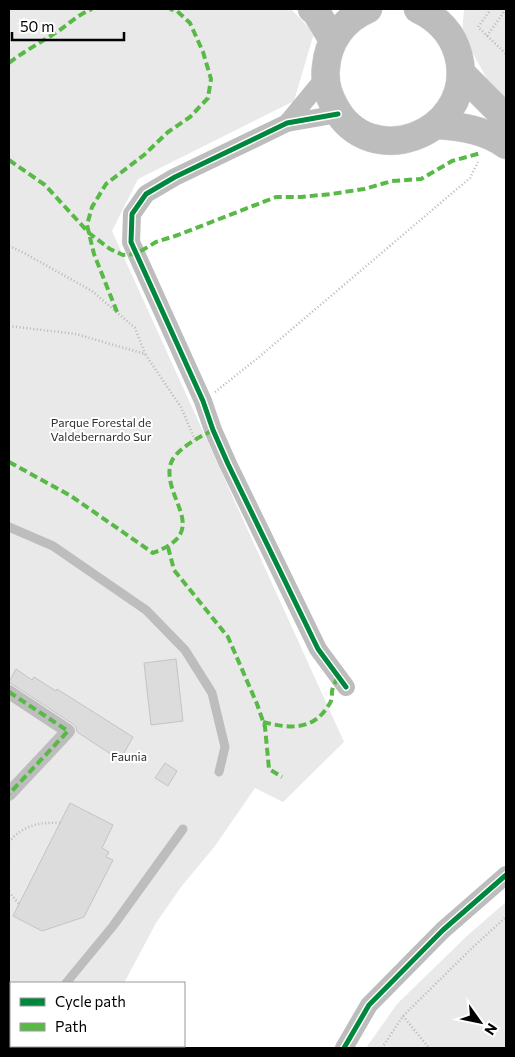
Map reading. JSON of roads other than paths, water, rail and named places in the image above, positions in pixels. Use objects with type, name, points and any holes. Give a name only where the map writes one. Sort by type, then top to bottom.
[{"type":"main road","points":[[312,9],[316,12],[333,40]]},
{"type":"main road","points":[[364,9],[342,27],[333,40],[326,58],[325,77],[329,97],[338,114],[359,132],[371,138],[385,141],[398,141],[425,133],[436,126],[454,102],[460,88],[461,73],[454,42],[455,9]]},
{"type":"main road","points":[[418,9],[433,17],[443,26],[454,42]]},
{"type":"main road","points":[[461,73],[506,118]]},
{"type":"main road","points":[[436,126],[472,129],[488,134],[506,145]]},
{"type":"street","points":[[288,123],[325,77]]},
{"type":"street","points":[[338,114],[288,123],[174,176],[146,194],[132,214],[131,242],[203,401],[222,452],[318,649],[346,687]]},
{"type":"street","points":[[9,692],[68,731],[9,794]]},
{"type":"street","points":[[344,1048],[369,1005],[443,930],[506,875]]},
{"type":"lane","points":[[9,527],[53,546],[146,610],[185,650],[212,693],[225,747],[219,772]]},
{"type":"lane","points":[[67,982],[112,926],[183,829]]},
{"type":"park label","name":"Parque Forestal de Valdebernardo Sur","points":[[101,429]]},
{"type":"park label","name":"Faunia","points":[[129,756]]}]
